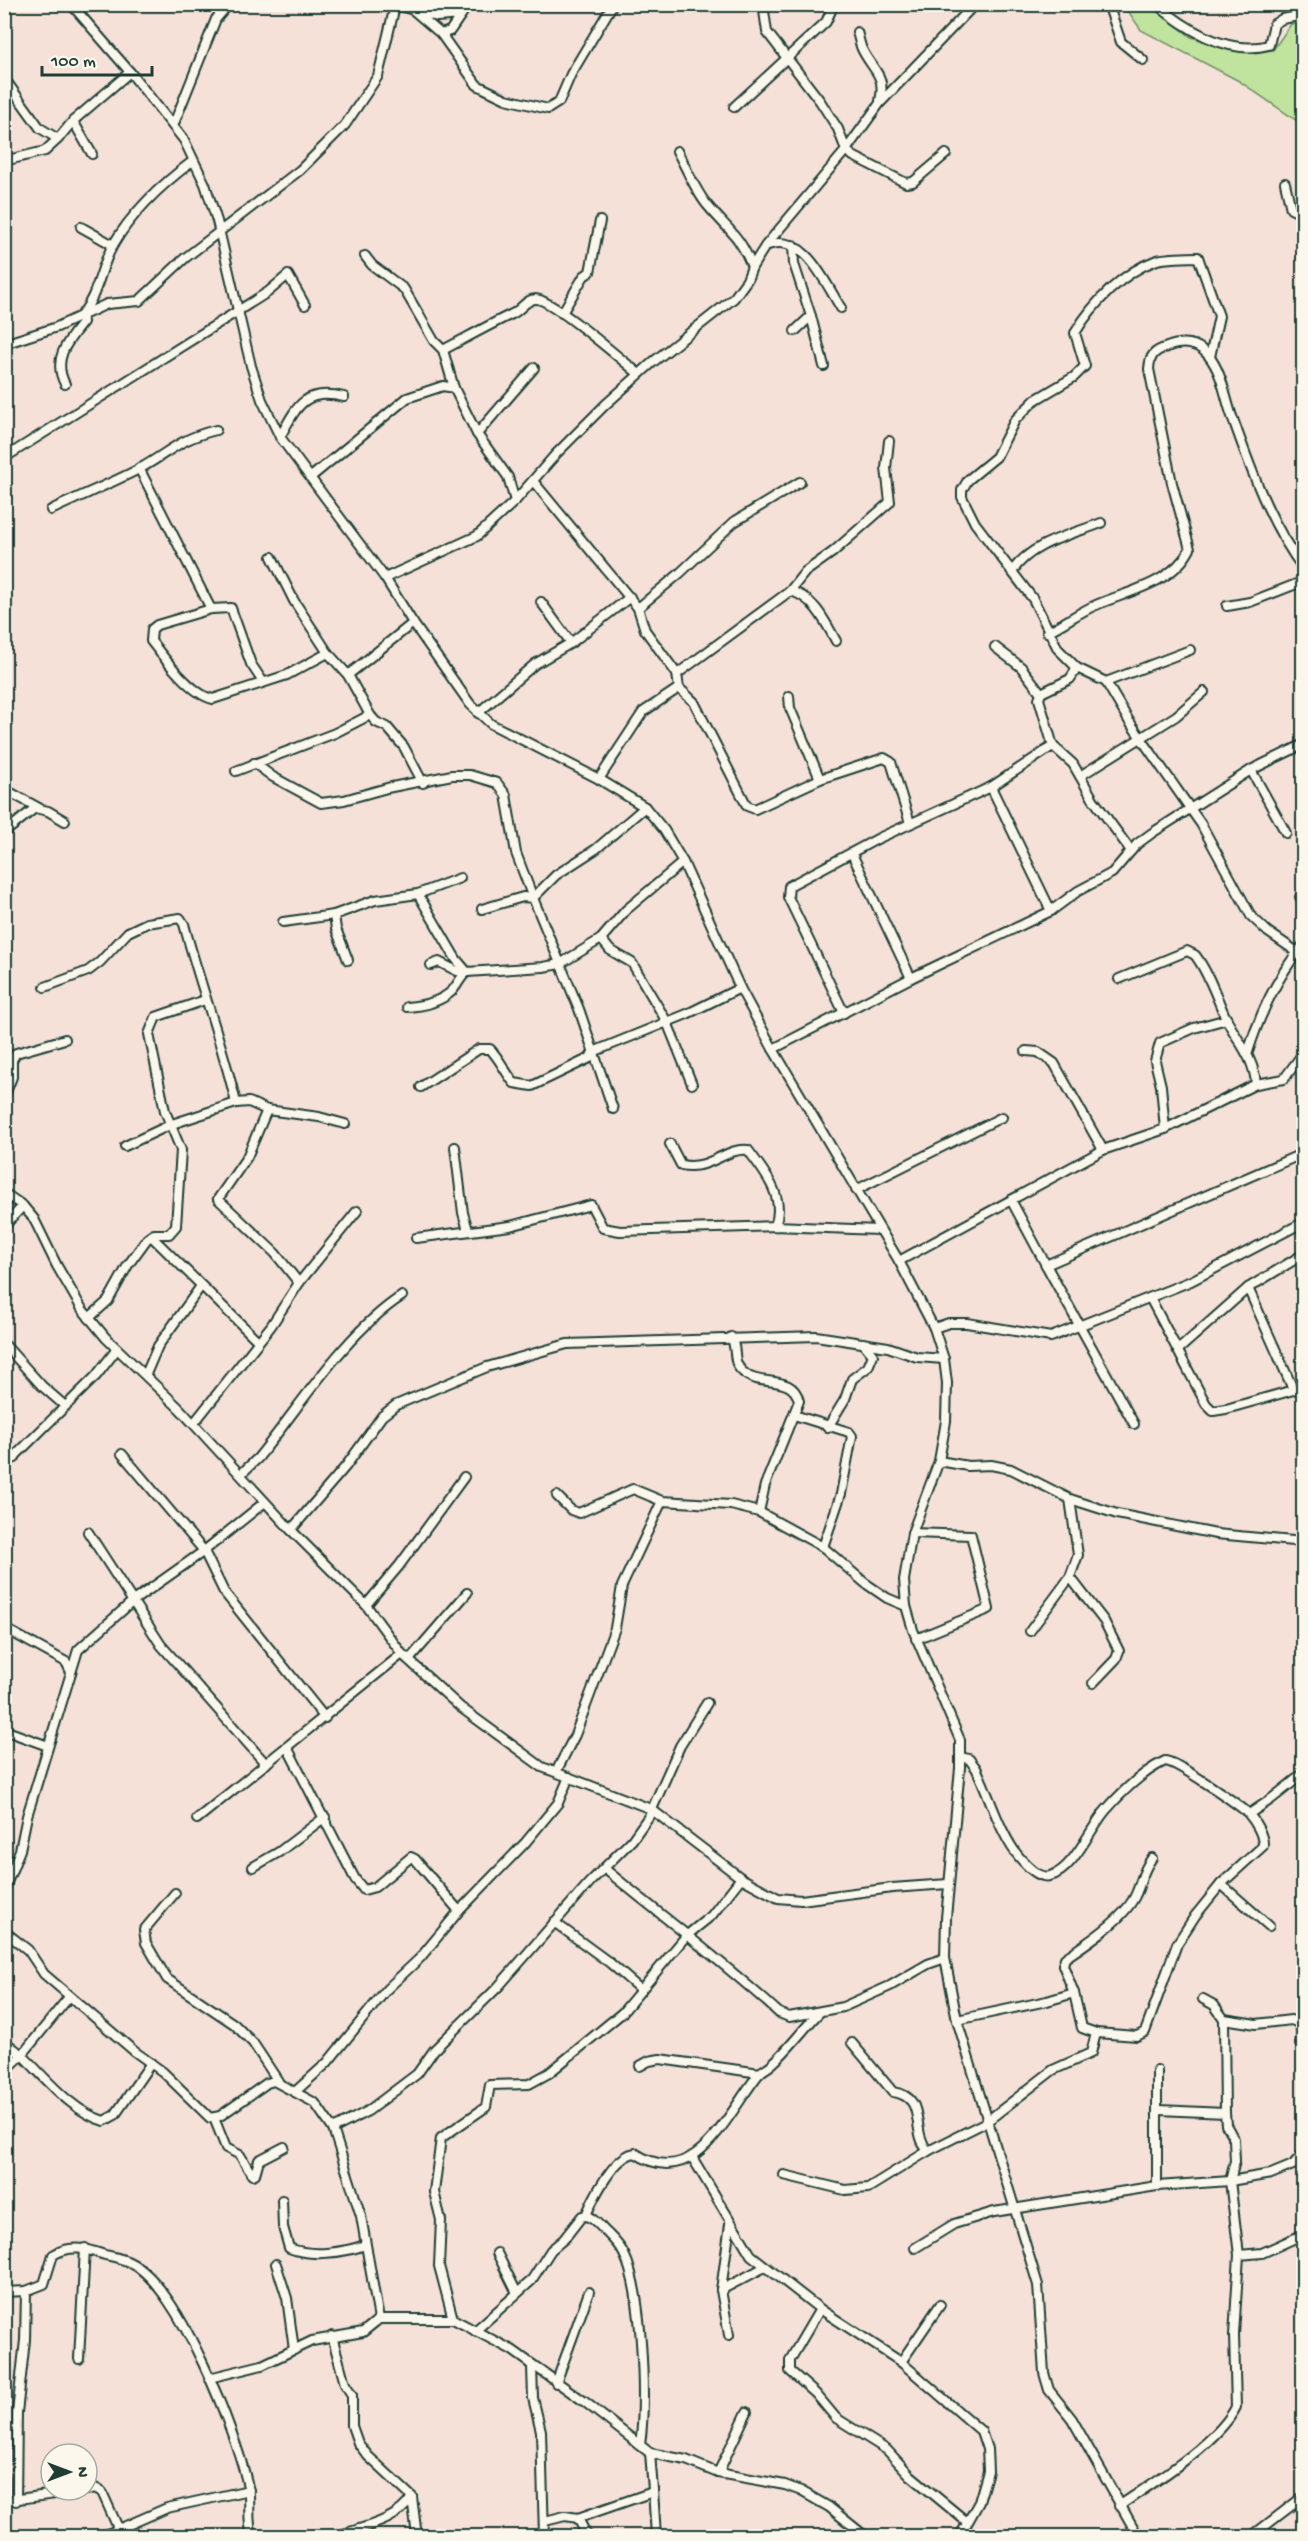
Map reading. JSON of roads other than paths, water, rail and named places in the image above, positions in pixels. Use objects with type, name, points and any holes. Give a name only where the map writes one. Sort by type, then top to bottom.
[{"type":"street","points":[[71,4],[130,72],[184,140],[205,184],[220,233],[261,400],[280,438],[385,578],[413,623],[478,713],[491,724],[599,779],[645,807],[664,830],[683,862],[740,988],[773,1049],[899,1261],[934,1328],[944,1359],[947,1383],[946,1421],[939,1461],[912,1533],[904,1580],[906,1606],[916,1639],[958,1734],[960,1757],[948,1884],[945,1958],[957,2020],[986,2122],[1038,2285],[1044,2373],[1049,2390],[1072,2419],[1119,2506],[1138,2536]]},
{"type":"street","points":[[441,34],[450,31],[469,4]]},
{"type":"street","points":[[413,10],[441,34],[477,85],[506,99],[548,109],[559,102],[571,74],[613,4]]},
{"type":"street","points":[[763,4],[767,32],[832,120],[846,150],[906,183],[913,182],[946,154]]},
{"type":"street","points":[[734,107],[789,59],[826,22],[834,4]]},
{"type":"street","points":[[385,578],[470,540],[515,501],[569,441],[639,374],[734,298],[747,280],[752,267],[766,245],[846,150],[880,102],[975,4]]},
{"type":"street","points":[[1108,4],[1121,42],[1143,60]]},
{"type":"street","points":[[1156,4],[1203,36],[1232,45],[1260,48],[1269,45],[1274,24],[1282,19],[1304,15]]},
{"type":"street","points":[[173,126],[216,19],[227,5]]},
{"type":"street","points":[[4,332],[6,343],[80,317],[107,304],[139,301],[185,258],[300,170],[345,125],[378,76],[394,5],[437,17],[461,15]]},
{"type":"street","points":[[857,32],[864,52],[876,66],[883,87],[880,102]]},
{"type":"street","points":[[4,161],[45,151],[73,121],[130,72]]},
{"type":"street","points":[[4,78],[40,128],[58,139]]},
{"type":"street","points":[[73,121],[92,154]]},
{"type":"street","points":[[677,151],[706,204],[730,226],[745,248],[752,267]]},
{"type":"street","points":[[80,317],[92,302],[113,245],[159,186],[193,161]]},
{"type":"street","points":[[1285,183],[1291,209],[1304,215]]},
{"type":"street","points":[[562,313],[584,276],[590,272],[600,222]]},
{"type":"street","points":[[81,227],[113,245]]},
{"type":"street","points":[[766,245],[776,242],[793,245],[810,258],[841,308]]},
{"type":"street","points":[[793,245],[794,264],[824,366]]},
{"type":"street","points":[[365,256],[372,265],[404,288],[434,341],[443,350],[454,388],[477,434],[505,472],[515,501]]},
{"type":"street","points":[[1210,357],[1219,315],[1198,257],[1159,259],[1120,280],[1083,319],[1075,333],[1085,366],[1074,377],[1035,400],[1015,420],[996,457],[968,480],[962,490],[962,497],[975,523],[1033,599],[1047,632],[1058,649],[1077,668],[1106,682],[1215,847],[1251,916],[1268,932],[1297,952]]},
{"type":"street","points":[[4,458],[268,291],[288,274],[305,305]]},
{"type":"street","points":[[443,350],[497,319],[515,313],[527,301],[536,298],[544,300],[562,313],[639,374]]},
{"type":"street","points":[[795,331],[811,316]]},
{"type":"street","points":[[65,384],[59,373],[62,347],[83,322],[80,317]]},
{"type":"street","points":[[1047,632],[1095,605],[1152,584],[1186,558],[1190,549],[1164,446],[1149,369],[1150,357],[1156,351],[1170,345],[1188,342],[1210,357],[1220,376],[1227,404],[1257,483],[1304,569]]},
{"type":"street","points":[[477,434],[534,368]]},
{"type":"street","points":[[311,477],[407,398],[443,386],[454,388]]},
{"type":"street","points":[[280,438],[296,408],[305,398],[328,393],[344,397]]},
{"type":"street","points":[[51,510],[139,468],[175,444],[194,435],[216,430]]},
{"type":"street","points":[[677,674],[790,591],[805,572],[833,552],[890,502],[886,468],[890,441]]},
{"type":"street","points":[[139,468],[211,609]]},
{"type":"street","points":[[533,482],[638,608],[645,630],[677,674],[679,687],[694,702],[747,806],[755,809],[768,805],[820,779],[888,759],[910,823]]},
{"type":"street","points":[[638,608],[679,574],[734,522],[800,482]]},
{"type":"street","points":[[1012,572],[1020,559],[1036,549],[1101,523]]},
{"type":"street","points":[[272,557],[294,601],[328,653],[348,675],[370,715],[376,722],[387,727],[404,747],[423,783]]},
{"type":"street","points":[[1227,606],[1250,602],[1304,581]]},
{"type":"street","points":[[790,591],[800,593],[810,600],[836,641]]},
{"type":"street","points":[[478,713],[535,664],[571,643],[630,597]]},
{"type":"street","points":[[541,602],[571,643]]},
{"type":"street","points":[[263,682],[251,664],[234,611],[227,608],[211,609],[157,625],[152,629],[151,641],[202,697],[227,696],[287,675],[328,653]]},
{"type":"street","points":[[348,675],[413,623]]},
{"type":"street","points":[[995,646],[1021,667],[1041,693]]},
{"type":"street","points":[[1106,682],[1190,650]]},
{"type":"street","points":[[1077,668],[1071,679],[1041,693],[1039,699],[1053,746],[1073,764],[1131,851]]},
{"type":"street","points":[[599,779],[643,712],[679,687]]},
{"type":"street","points":[[1080,776],[1185,709],[1204,692]]},
{"type":"street","points":[[789,696],[790,708],[820,779]]},
{"type":"street","points":[[236,771],[335,733],[370,715]]},
{"type":"street","points":[[773,1049],[911,978],[1051,911],[1078,891],[1112,873],[1131,851],[1152,833],[1191,811],[1251,770],[1304,744]]},
{"type":"street","points":[[844,1013],[787,890],[789,886],[910,823],[991,787],[1053,746]]},
{"type":"street","points":[[254,763],[273,777],[321,803],[461,775],[497,783],[506,795],[516,853],[560,964],[613,1109]]},
{"type":"street","points":[[1251,770],[1286,833]]},
{"type":"street","points":[[991,787],[1051,911]]},
{"type":"street","points":[[4,789],[65,821]]},
{"type":"street","points":[[533,898],[556,875],[596,849],[645,807]]},
{"type":"street","points":[[4,833],[35,808],[39,808]]},
{"type":"street","points":[[852,854],[911,978]]},
{"type":"street","points":[[431,965],[439,962],[457,971],[467,972],[560,964],[601,939],[626,910],[683,862]]},
{"type":"street","points":[[283,922],[334,915],[386,898],[418,894],[460,878]]},
{"type":"street","points":[[418,894],[456,959],[467,972]]},
{"type":"street","points":[[482,909],[523,897],[533,898]]},
{"type":"street","points":[[334,915],[336,929],[348,960]]},
{"type":"street","points":[[45,987],[87,971],[100,962],[116,943],[138,927],[147,923],[180,918],[184,924],[205,1000],[225,1056],[236,1103]]},
{"type":"street","points":[[601,939],[610,950],[632,963],[667,1022],[692,1084]]},
{"type":"street","points":[[1248,1052],[1255,1028],[1275,987],[1304,944]]},
{"type":"street","points":[[1119,979],[1187,951],[1200,961],[1227,1019],[1248,1052],[1255,1071],[1256,1084]]},
{"type":"street","points":[[407,1007],[422,1006],[441,999],[452,991],[467,972]]},
{"type":"street","points":[[421,1088],[479,1049],[490,1049],[498,1057],[504,1072],[514,1083],[532,1086],[590,1058],[593,1052],[667,1022],[740,988]]},
{"type":"street","points":[[89,1318],[108,1301],[132,1259],[152,1236],[169,1234],[176,1226],[178,1171],[182,1163],[182,1150],[165,1111],[149,1034],[156,1017],[205,1000]]},
{"type":"street","points":[[1164,1129],[1161,1086],[1155,1061],[1160,1043],[1194,1028],[1227,1019]]},
{"type":"street","points":[[4,1097],[12,1077],[12,1060],[16,1053],[65,1039]]},
{"type":"street","points":[[1026,1051],[1038,1052],[1054,1062],[1103,1150]]},
{"type":"street","points":[[899,1261],[1103,1150],[1164,1129],[1256,1084],[1275,1083],[1284,1079],[1304,1052]]},
{"type":"street","points":[[125,1146],[172,1124],[236,1103],[249,1102],[267,1110],[345,1124]]},
{"type":"street","points":[[267,1110],[247,1156],[218,1199],[275,1253],[299,1284]]},
{"type":"street","points":[[856,1190],[1002,1117]]},
{"type":"street","points":[[670,1144],[681,1165],[692,1167],[703,1166],[738,1150],[748,1150],[779,1198],[779,1215],[776,1226]]},
{"type":"street","points":[[455,1147],[463,1213],[468,1230]]},
{"type":"street","points":[[1046,1265],[1304,1153]]},
{"type":"street","points":[[4,1193],[23,1206],[34,1219],[57,1266],[89,1318],[117,1349],[146,1374],[194,1423],[242,1473],[291,1530],[366,1605],[402,1654],[460,1707],[542,1767],[651,1809],[741,1878],[778,1898],[801,1900],[892,1888],[948,1884]]},
{"type":"street","points":[[1011,1200],[1134,1424]]},
{"type":"street","points":[[416,1238],[447,1236],[468,1230],[510,1226],[591,1204],[603,1228],[609,1230],[681,1231],[776,1226],[879,1230]]},
{"type":"street","points":[[4,1226],[23,1206]]},
{"type":"street","points":[[194,1423],[257,1340],[271,1326],[299,1284],[357,1211]]},
{"type":"street","points":[[934,1328],[949,1323],[967,1323],[1051,1336],[1214,1271],[1304,1222]]},
{"type":"street","points":[[152,1236],[257,1340]]},
{"type":"street","points":[[1178,1350],[1248,1288],[1304,1254]]},
{"type":"street","points":[[146,1374],[158,1346],[201,1286]]},
{"type":"street","points":[[1248,1288],[1293,1389]]},
{"type":"street","points":[[242,1473],[258,1458],[344,1350],[377,1315],[402,1296]]},
{"type":"street","points":[[1150,1298],[1206,1404],[1213,1411],[1304,1387]]},
{"type":"street","points":[[291,1530],[341,1472],[382,1416],[396,1405],[440,1385],[508,1361],[567,1344],[806,1336],[888,1347],[917,1358],[944,1359]]},
{"type":"street","points":[[731,1337],[736,1346],[735,1361],[744,1374],[750,1378],[781,1382],[795,1390],[799,1401],[765,1485],[759,1512]]},
{"type":"street","points":[[828,1427],[845,1399],[852,1379],[871,1362],[873,1355],[863,1343]]},
{"type":"street","points":[[4,1344],[42,1386],[65,1406]]},
{"type":"street","points":[[4,1467],[96,1376],[117,1349]]},
{"type":"street","points":[[794,1415],[849,1432],[851,1445],[841,1494],[823,1547]]},
{"type":"street","points":[[4,1448],[15,1458]]},
{"type":"street","points":[[122,1454],[204,1551],[224,1592],[325,1718]]},
{"type":"street","points":[[939,1461],[1011,1469],[1070,1499],[1117,1514],[1216,1534],[1304,1542]]},
{"type":"street","points":[[366,1605],[399,1566],[464,1477]]},
{"type":"street","points":[[556,1496],[571,1510],[579,1512],[633,1489],[662,1501],[730,1505],[759,1512],[823,1547],[865,1583],[887,1598],[906,1606]]},
{"type":"street","points":[[1030,1631],[1070,1578],[1078,1556],[1070,1499]]},
{"type":"street","points":[[556,1772],[575,1735],[615,1628],[622,1586],[662,1501]]},
{"type":"street","points":[[4,1890],[20,1850],[48,1746],[78,1650],[133,1601],[204,1551],[265,1502]]},
{"type":"street","points":[[87,1532],[161,1645],[266,1764]]},
{"type":"street","points":[[912,1533],[971,1535],[989,1609],[916,1639]]},
{"type":"street","points":[[1070,1578],[1104,1621],[1119,1651],[1116,1659],[1093,1683]]},
{"type":"street","points":[[409,1660],[467,1593]]},
{"type":"street","points":[[4,1628],[66,1662],[71,1671]]},
{"type":"street","points":[[197,1819],[402,1654]]},
{"type":"street","points":[[333,2129],[368,2111],[417,2074],[434,2050],[498,1987],[632,1840],[651,1809],[680,1746],[707,1703]]},
{"type":"street","points":[[4,1730],[48,1746]]},
{"type":"street","points":[[287,1747],[355,1879],[364,1890],[375,1887],[411,1857],[459,1911]]},
{"type":"street","points":[[960,1757],[969,1759],[976,1768],[1019,1857],[1041,1876],[1060,1872],[1105,1811],[1139,1779],[1165,1761],[1179,1765],[1249,1814],[1263,1839],[1263,1846],[1221,1884],[1195,1916],[1177,1944],[1145,2032],[1137,2036],[1096,2033],[1082,2028],[1074,1992],[1063,1965],[1065,1958],[1125,1910],[1135,1896],[1142,1872],[1152,1858]]},
{"type":"street","points":[[1249,1814],[1304,1773]]},
{"type":"street","points":[[296,2091],[327,2063],[387,1989],[420,1958],[459,1911],[498,1873],[553,1809],[569,1777]]},
{"type":"street","points":[[253,1867],[279,1852],[325,1818]]},
{"type":"street","points":[[605,1869],[716,1957],[779,2013],[789,2018],[819,2013],[860,2000],[928,1964],[945,1958]]},
{"type":"street","points":[[453,2319],[439,2266],[441,2220],[434,2192],[441,2138],[486,2107],[490,2085],[529,2084],[549,2073],[622,2013],[686,1935],[711,1915],[741,1878]]},
{"type":"street","points":[[1221,1884],[1269,1926]]},
{"type":"street","points":[[175,1893],[144,1930],[146,1943],[167,1979],[234,2024],[253,2043],[278,2081],[315,2103],[333,2129],[362,2216],[379,2319]]},
{"type":"street","points":[[555,1922],[610,1962],[641,1990]]},
{"type":"street","points":[[4,1932],[28,1950],[44,1974],[69,1997],[164,2072],[203,2114],[214,2118],[226,2148],[240,2156],[252,2175],[255,2174],[259,2160],[272,2151],[284,2147]]},
{"type":"street","points":[[957,2020],[1047,2001],[1074,1992]]},
{"type":"street","points":[[4,2072],[22,2055],[69,1997]]},
{"type":"street","points":[[1119,2506],[1189,2457],[1231,2416],[1236,2407],[1233,2335],[1239,2255],[1230,2181],[1235,2161],[1234,2139],[1226,2125],[1225,2113],[1224,2019],[1214,2005],[1203,1999]]},
{"type":"street","points":[[476,2331],[531,2281],[551,2250],[564,2239],[575,2222],[586,2215],[606,2178],[629,2154],[635,2153],[650,2163],[660,2165],[674,2164],[692,2157],[719,2131],[760,2073],[772,2064],[819,2013]]},
{"type":"street","points":[[1224,2019],[1256,2024],[1291,2020],[1299,2023],[1302,2032],[1300,2044],[1304,2049]]},
{"type":"street","points":[[784,2175],[845,2190],[868,2188],[928,2151],[986,2122],[1053,2070],[1091,2053],[1096,2033]]},
{"type":"street","points":[[4,2041],[67,2098],[97,2119],[104,2121],[116,2115],[151,2063]]},
{"type":"street","points":[[852,2043],[893,2092],[906,2094],[910,2098],[918,2118],[918,2130],[923,2146],[928,2151]]},
{"type":"street","points":[[640,2066],[660,2059],[760,2073]]},
{"type":"street","points":[[1157,2070],[1159,2110],[1157,2186]]},
{"type":"street","points":[[214,2118],[267,2083],[278,2081]]},
{"type":"street","points":[[1159,2110],[1225,2113]]},
{"type":"street","points":[[915,2248],[954,2224],[1014,2208],[1157,2186],[1230,2181],[1271,2174],[1293,2165],[1304,2152]]},
{"type":"street","points":[[692,2157],[730,2224],[751,2255],[820,2309],[901,2362],[981,2431],[987,2449],[987,2471],[979,2502],[960,2536]]},
{"type":"street","points":[[282,2200],[283,2227],[289,2248],[316,2253],[351,2250],[365,2245]]},
{"type":"street","points":[[586,2215],[617,2243],[630,2269],[644,2386],[644,2412],[639,2445]]},
{"type":"street","points":[[729,2335],[721,2290],[730,2224]]},
{"type":"street","points":[[1239,2255],[1262,2253],[1304,2234]]},
{"type":"street","points":[[79,2359],[85,2248]]},
{"type":"street","points":[[4,2292],[26,2291],[44,2284],[53,2255],[63,2249],[85,2248],[132,2263],[153,2281],[180,2318],[235,2439],[249,2490],[252,2536]]},
{"type":"street","points":[[497,2253],[517,2293]]},
{"type":"street","points":[[276,2264],[287,2298],[294,2350]]},
{"type":"street","points":[[721,2290],[765,2268]]},
{"type":"street","points":[[16,2501],[17,2413],[25,2340],[26,2291]]},
{"type":"street","points":[[556,2383],[589,2292]]},
{"type":"street","points":[[901,2362],[940,2305]]},
{"type":"street","points":[[820,2309],[790,2360],[790,2371],[816,2394],[836,2418],[887,2450],[910,2475],[967,2522]]},
{"type":"street","points":[[209,2378],[262,2365],[332,2336],[363,2332],[379,2319],[453,2319],[512,2350],[650,2453],[686,2460],[718,2473],[785,2485],[801,2491],[829,2506],[865,2536]]},
{"type":"street","points":[[332,2336],[345,2384],[352,2395],[352,2426],[358,2443],[368,2456],[412,2497],[417,2536]]},
{"type":"street","points":[[532,2366],[532,2398],[541,2431],[540,2469],[545,2522],[544,2536]]},
{"type":"street","points":[[718,2473],[747,2412]]},
{"type":"street","points":[[650,2453],[656,2536]]},
{"type":"street","points":[[99,2490],[102,2492],[119,2530]]},
{"type":"street","points":[[103,2536],[167,2508],[249,2490]]},
{"type":"street","points":[[545,2522],[565,2516],[578,2518],[653,2490]]},
{"type":"street","points":[[1252,2536],[1304,2496]]},
{"type":"street","points":[[4,2501],[39,2497]]},
{"type":"street","points":[[337,2536],[392,2517],[405,2509],[412,2497]]},
{"type":"street","points":[[578,2518],[587,2536]]}]
